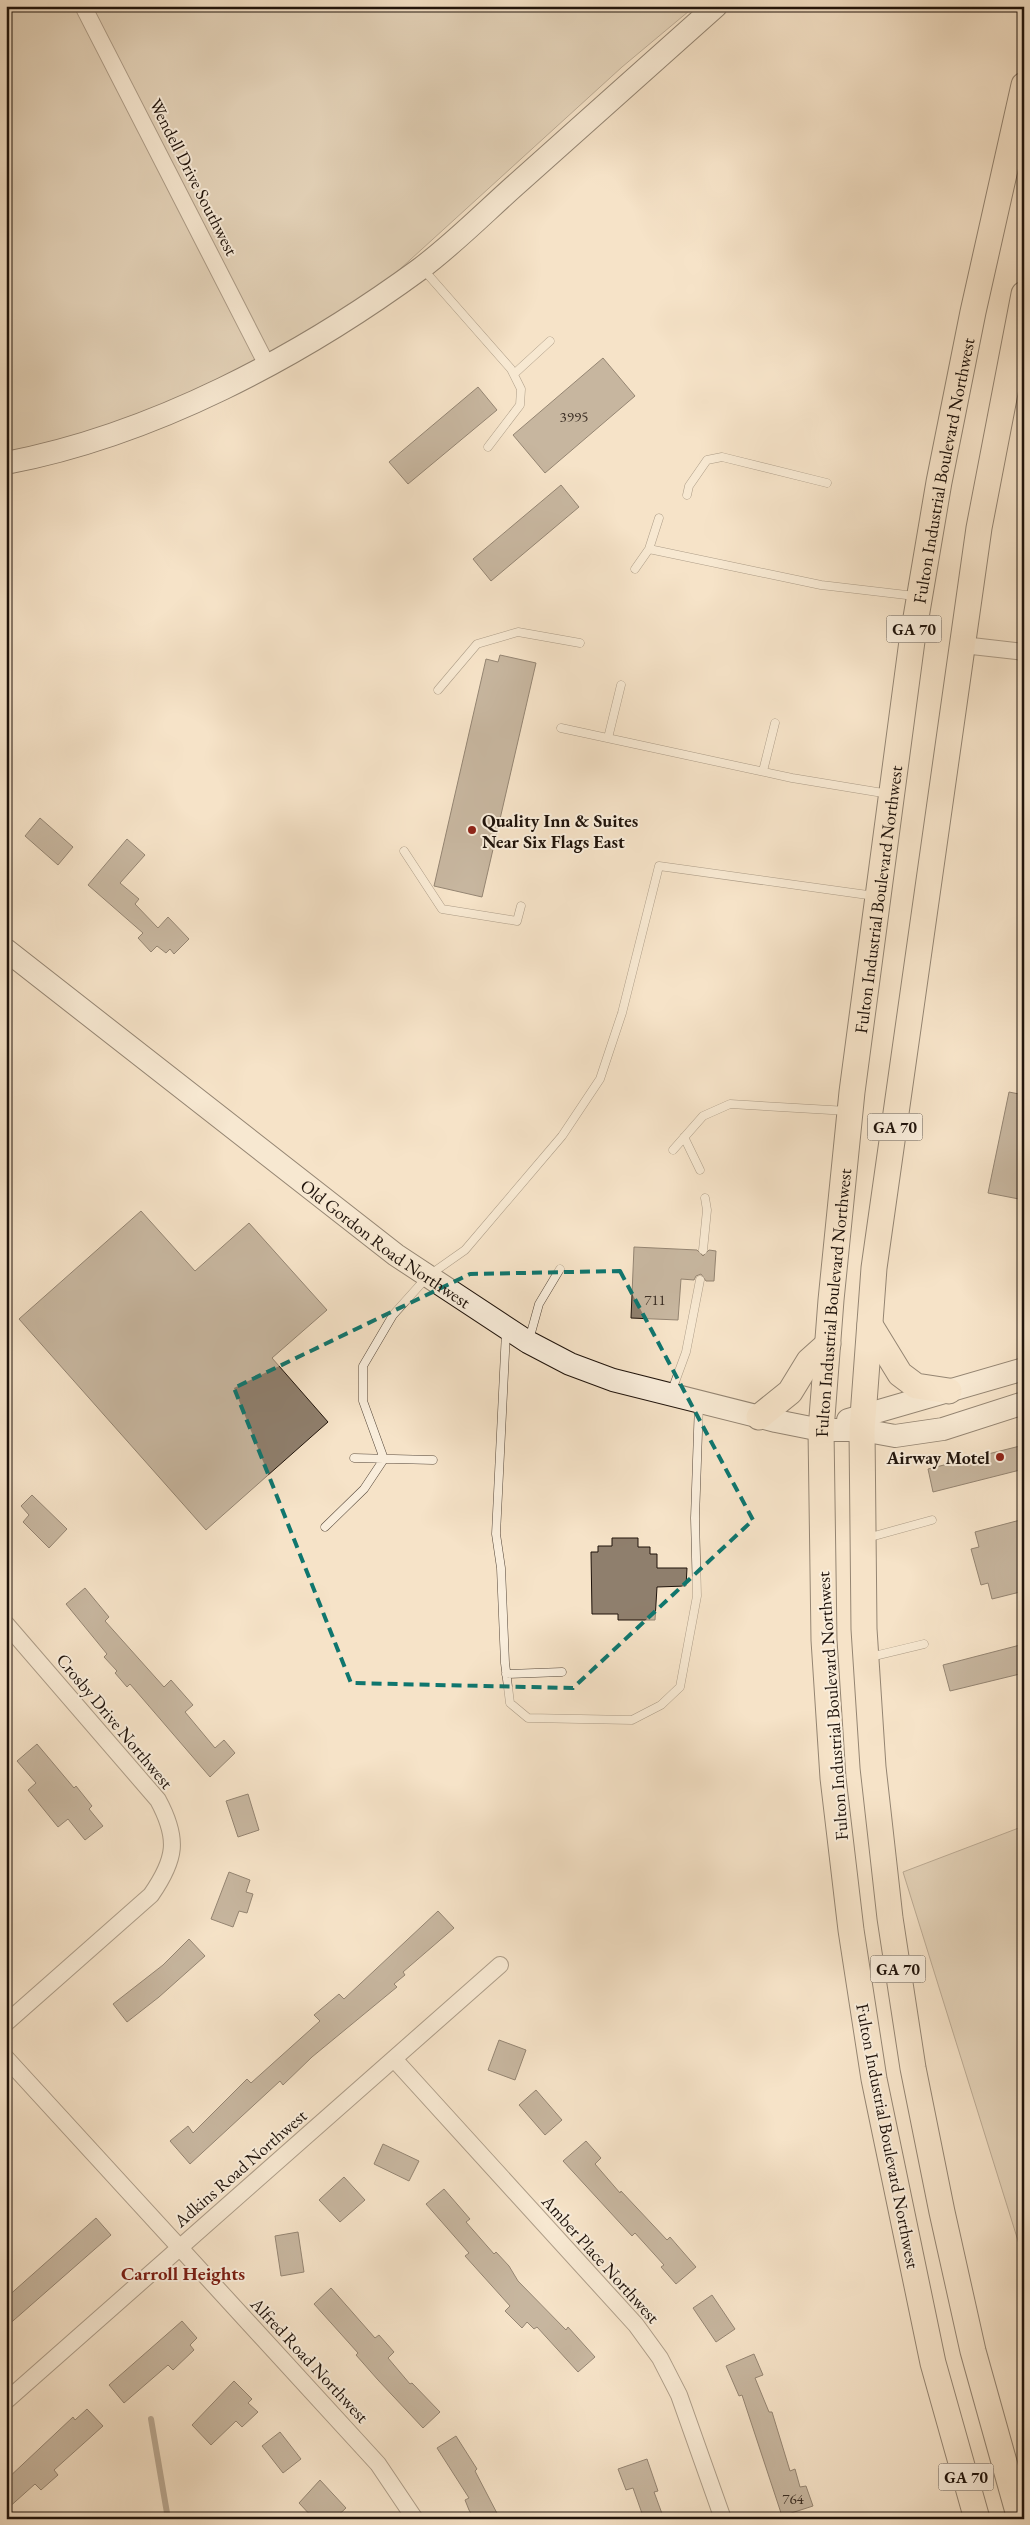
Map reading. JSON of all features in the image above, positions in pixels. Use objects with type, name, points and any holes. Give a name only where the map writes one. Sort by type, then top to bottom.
[{"type":"main road","points":[[6,463],[104,437],[188,405],[268,367],[348,320],[422,268],[716,6]]},
{"type":"main road","name":"Fulton Industrial Boulevard Northwest","points":[[977,2519],[933,2363],[874,2079],[851,1930],[834,1778],[824,1640],[821,1430],[850,1112],[891,794],[920,597],[941,473],[973,312],[1024,85]]},
{"type":"main road","name":"Fulton Industrial Boulevard Northwest","points":[[1020,2519],[973,2351],[913,2068],[888,1899],[873,1767],[866,1658],[863,1422],[874,1268],[979,528],[1024,294]]},
{"type":"main road","name":"Old Gordon Road Northwest","points":[[6,950],[396,1255],[528,1342],[570,1364],[613,1380],[758,1417],[821,1430],[863,1422]]},
{"type":"main road","points":[[870,1325],[900,1374],[916,1386],[949,1391]]},
{"type":"main road","points":[[758,1417],[790,1392],[809,1361],[828,1344]]},
{"type":"main road","points":[[863,1422],[949,1391],[1024,1369]]},
{"type":"main road","points":[[863,1422],[895,1436],[942,1429],[1024,1403]]},
{"type":"street","name":"Wendell Drive Southwest","points":[[83,6],[268,367]]},
{"type":"street","points":[[963,645],[1024,652]]},
{"type":"street","name":"Crosby Drive Northwest","points":[[6,1624],[158,1800],[169,1821],[172,1847],[167,1872],[151,1895],[6,2023]]},
{"type":"street","name":"Adkins Road Northwest","points":[[6,2402],[500,1965]]},
{"type":"street","name":"Alfred Road Northwest","points":[[6,2058],[378,2464],[415,2519]]},
{"type":"street","name":"Amber Place Northwest","points":[[394,2059],[636,2325],[660,2358],[680,2394],[723,2519]]},
{"type":"lane","points":[[422,268],[514,374],[521,389],[520,404],[488,447]]},
{"type":"lane","points":[[514,374],[550,341]]},
{"type":"lane","points":[[687,495],[689,486],[707,460],[722,457],[827,483]]},
{"type":"lane","points":[[635,569],[649,549],[659,518]]},
{"type":"lane","points":[[649,549],[821,585],[920,597]]},
{"type":"lane","points":[[438,690],[477,644],[518,632],[580,643]]},
{"type":"lane","points":[[608,738],[621,685]]},
{"type":"lane","points":[[762,772],[775,723]]},
{"type":"lane","points":[[562,728],[762,772],[891,794]]},
{"type":"lane","points":[[404,851],[442,910],[517,921],[521,906]]},
{"type":"lane","points":[[384,1459],[363,1401],[363,1366],[393,1315],[428,1276],[465,1250],[562,1136],[600,1078],[622,1012],[658,866],[877,897]]},
{"type":"lane","points":[[672,1150],[703,1116],[730,1104],[850,1112]]},
{"type":"lane","points":[[684,1137],[700,1170]]},
{"type":"lane","points":[[703,1250],[707,1210],[705,1198]]},
{"type":"lane","points":[[528,1342],[539,1304],[560,1269]]},
{"type":"lane","points":[[670,1394],[686,1352],[700,1280]]},
{"type":"lane","points":[[506,1328],[496,1534],[501,1568],[506,1674],[510,1703],[528,1718],[632,1720],[661,1705],[680,1686],[697,1596],[695,1518],[699,1401]]},
{"type":"lane","points":[[354,1458],[434,1460]]},
{"type":"lane","points":[[325,1527],[364,1489],[384,1459]]},
{"type":"lane","points":[[863,1539],[932,1520]]},
{"type":"lane","points":[[866,1658],[924,1644]]},
{"type":"lane","points":[[506,1674],[562,1672]]},
{"type":"highlighted area","points":[[620,1271],[753,1520],[573,1688],[351,1683],[234,1388],[470,1274]]},
{"type":"shaded area","points":[[6,6],[695,6],[622,67],[388,280],[207,398],[6,463]]},
{"type":"shaded area","points":[[1024,1826],[1024,2260],[903,1872]]},
{"type":"building","points":[[603,358],[635,396],[545,473],[513,435]]},
{"type":"building","points":[[478,387],[497,410],[408,484],[389,462]]},
{"type":"building","points":[[561,485],[579,507],[491,581],[473,559]]},
{"type":"building","name":"Quality Inn & Suites Near Six Flags East","points":[[500,655],[536,663],[482,897],[434,886],[486,659],[498,662]]},
{"type":"building","points":[[40,818],[73,847],[58,865],[25,836]]},
{"type":"building","points":[[127,839],[145,855],[120,883],[139,899],[135,904],[158,928],[168,917],[189,939],[174,954],[170,949],[166,953],[157,946],[151,952],[138,938],[143,933],[88,885]]},
{"type":"building","points":[[1009,1092],[1024,1095],[1024,1200],[988,1193]]},
{"type":"building","points":[[141,1211],[195,1271],[249,1223],[327,1310],[272,1358],[328,1422],[206,1530],[19,1319]]},
{"type":"building","points":[[634,1247],[697,1250],[703,1256],[709,1250],[716,1251],[714,1281],[706,1281],[701,1274],[696,1276],[694,1280],[681,1279],[678,1320],[631,1318]]},
{"type":"building","name":"Airway Motel","points":[[1024,1445],[1024,1469],[933,1492],[928,1469]]},
{"type":"building","points":[[32,1495],[67,1529],[49,1548],[23,1522],[29,1515],[21,1506]]},
{"type":"building","points":[[1024,1519],[1024,1591],[992,1599],[988,1583],[981,1585],[971,1549],[979,1547],[975,1532]]},
{"type":"building","points":[[612,1538],[638,1538],[638,1547],[650,1547],[650,1554],[657,1554],[657,1568],[687,1568],[686,1586],[657,1587],[655,1620],[618,1620],[618,1614],[592,1614],[591,1552],[598,1552],[598,1546],[612,1546]]},
{"type":"building","points":[[85,1588],[109,1617],[105,1621],[164,1687],[171,1680],[193,1705],[185,1712],[215,1748],[224,1740],[235,1753],[210,1777],[130,1684],[127,1687],[115,1673],[117,1671],[104,1657],[107,1654],[66,1604]]},
{"type":"building","points":[[1024,1644],[1024,1673],[950,1691],[943,1665]]},
{"type":"building","points":[[37,1744],[74,1788],[76,1786],[92,1806],[89,1809],[103,1826],[85,1840],[68,1819],[58,1827],[28,1790],[36,1783],[17,1761]]},
{"type":"building","points":[[248,1794],[259,1830],[238,1837],[226,1801]]},
{"type":"building","points":[[229,1872],[250,1880],[246,1892],[253,1894],[247,1913],[239,1911],[233,1927],[211,1919]]},
{"type":"building","points":[[438,1911],[454,1928],[403,1972],[405,1975],[394,1984],[397,1987],[312,2057],[283,2085],[280,2081],[190,2164],[170,2141],[188,2126],[193,2133],[247,2079],[251,2083],[320,2021],[314,2015],[339,1994],[344,1999]]},
{"type":"building","points":[[189,1939],[205,1956],[159,1997],[127,2022],[113,2004],[163,1965]]},
{"type":"building","points":[[499,2040],[526,2050],[515,2080],[488,2070]]},
{"type":"building","points":[[536,2090],[562,2120],[545,2135],[519,2105]]},
{"type":"building","points":[[586,2141],[601,2158],[595,2164],[620,2193],[621,2191],[667,2240],[670,2237],[696,2267],[676,2284],[661,2267],[664,2265],[635,2233],[632,2236],[563,2161]]},
{"type":"building","points":[[383,2144],[419,2161],[409,2181],[374,2164]]},
{"type":"building","points":[[344,2177],[365,2200],[340,2222],[319,2200]]},
{"type":"building","points":[[444,2189],[470,2219],[466,2222],[494,2254],[496,2252],[509,2266],[518,2281],[566,2330],[568,2327],[595,2357],[578,2372],[537,2327],[534,2329],[527,2322],[522,2328],[505,2311],[510,2306],[465,2256],[469,2253],[426,2204]]},
{"type":"building","points":[[96,2218],[111,2235],[6,2327],[6,2298]]},
{"type":"building","points":[[298,2232],[304,2272],[281,2276],[275,2236]]},
{"type":"building","points":[[331,2288],[375,2338],[379,2335],[394,2352],[388,2358],[410,2384],[412,2383],[440,2412],[423,2428],[356,2355],[358,2353],[314,2304]]},
{"type":"building","points":[[712,2295],[735,2329],[716,2342],[693,2308]]},
{"type":"building","points":[[182,2321],[197,2338],[190,2345],[194,2350],[173,2370],[168,2365],[124,2403],[109,2385]]},
{"type":"building","points":[[754,2354],[763,2375],[755,2378],[769,2412],[772,2412],[790,2471],[795,2469],[800,2487],[806,2486],[813,2506],[782,2516],[742,2395],[739,2396],[726,2366]]},
{"type":"building","points":[[234,2381],[252,2399],[248,2403],[258,2412],[242,2427],[236,2421],[211,2445],[192,2425]]},
{"type":"building","points":[[87,2409],[103,2426],[54,2470],[58,2475],[41,2490],[35,2484],[6,2510],[6,2480],[73,2417],[75,2420]]},
{"type":"building","points":[[280,2432],[301,2459],[283,2473],[262,2446]]},
{"type":"building","points":[[456,2436],[477,2469],[475,2471],[500,2519],[474,2519],[469,2510],[465,2500],[469,2498],[437,2448]]},
{"type":"building","points":[[647,2459],[658,2491],[654,2492],[664,2519],[644,2519],[633,2488],[626,2490],[618,2469]]},
{"type":"building","points":[[320,2480],[346,2508],[334,2519],[314,2519],[299,2503]]},
{"type":"waterway","points":[[151,2419],[168,2519]]},
{"type":"place","name":"Quality Inn & Suites Near Six Flags East","points":[[472,830]]},
{"type":"place","name":"Airway Motel","points":[[1000,1457]]},
{"type":"district","name":"Carroll Heights","points":[[183,2273]]}]
